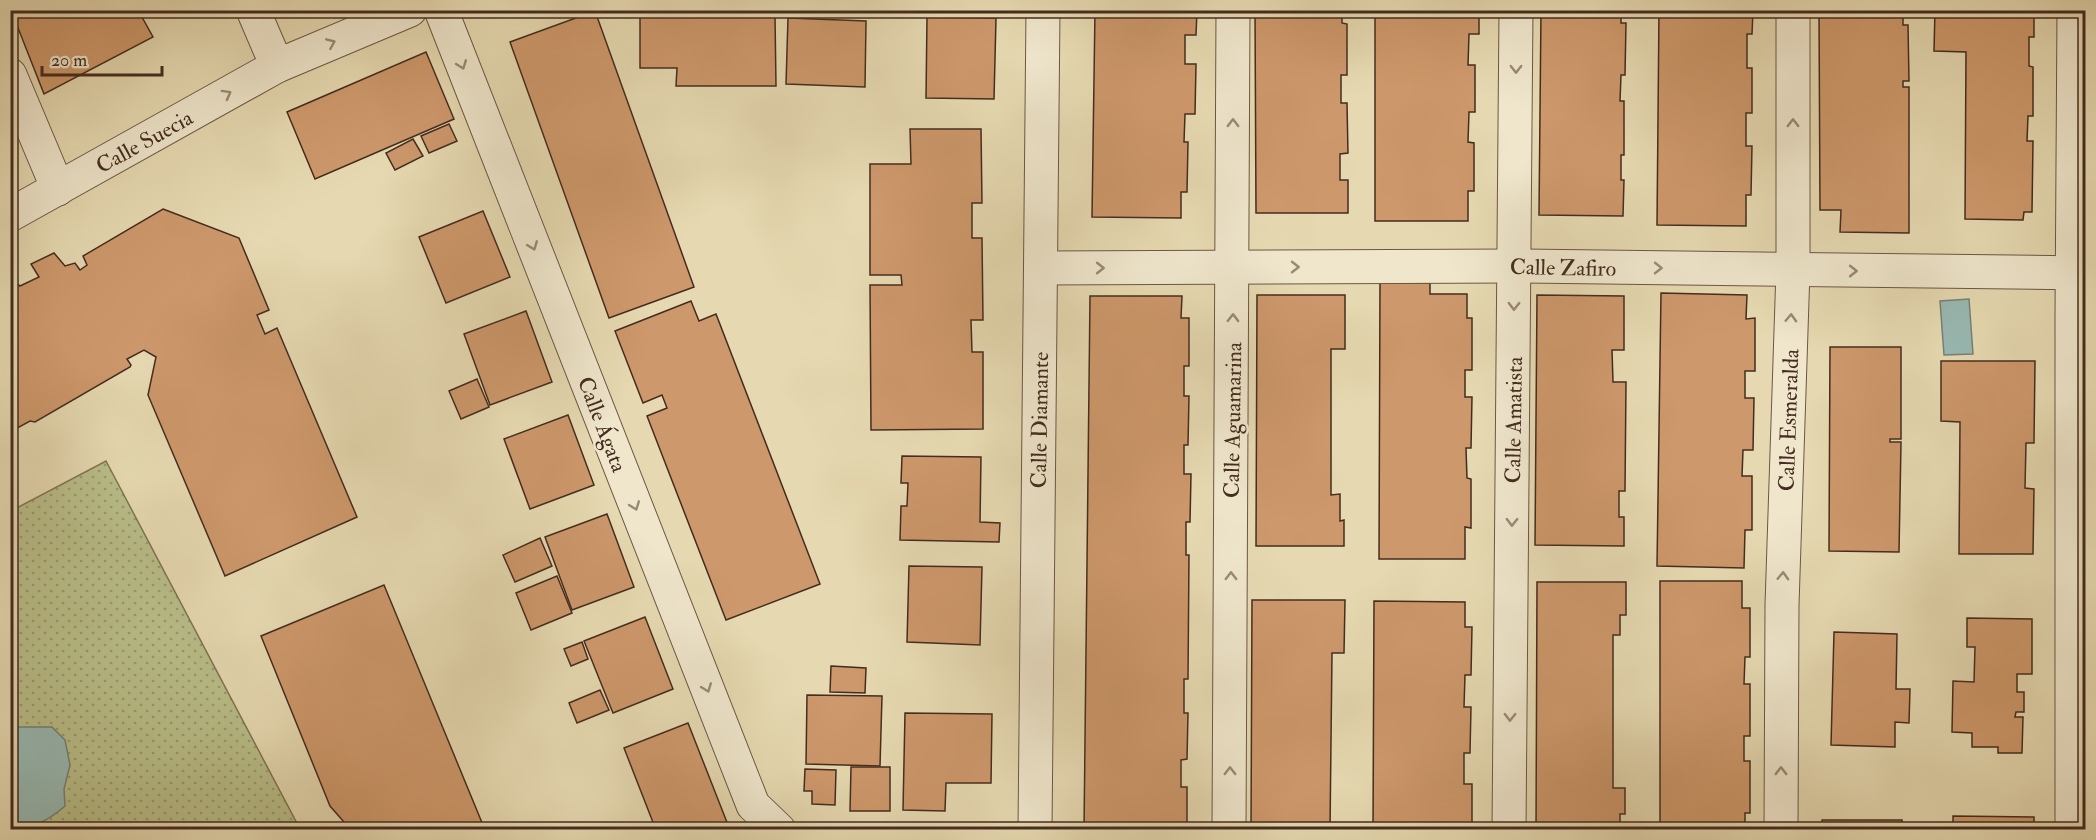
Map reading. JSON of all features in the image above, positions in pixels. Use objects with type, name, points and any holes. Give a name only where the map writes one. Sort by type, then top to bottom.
[{"type":"street","points":[[253,10],[278,66]]},
{"type":"street","name":"Calle Suecia","points":[[10,215],[278,66],[410,10]]},
{"type":"street","name":"Calle Ágata","points":[[441,10],[753,805],[779,830]]},
{"type":"street","name":"Calle Diamante","points":[[1035,830],[1042,10]]},
{"type":"street","name":"Calle Aguamarina","points":[[1229,830],[1233,10]]},
{"type":"street","name":"Calle Amatista","points":[[1509,830],[1516,10]]},
{"type":"street","name":"Calle Esmeralda","points":[[1781,830],[1782,605],[1793,270],[1793,10]]},
{"type":"street","points":[[2072,830],[2079,273],[2074,10]]},
{"type":"street","points":[[10,75],[58,189]]},
{"type":"street","name":"Calle Zafiro","points":[[1041,268],[1515,266],[2079,273]]},
{"type":"green space","points":[[106,461],[300,829],[11,830],[11,511]]},
{"type":"water","points":[[1969,299],[1973,354],[1944,355],[1940,301]]},
{"type":"water","points":[[18,727],[52,727],[65,740],[70,765],[64,789],[65,806],[40,823],[26,828],[11,829],[11,734]]},
{"type":"building","points":[[11,10],[138,10],[153,37],[44,94]]},
{"type":"building","points":[[1095,10],[1197,10],[1196,35],[1185,35],[1185,64],[1196,64],[1195,114],[1185,114],[1184,142],[1188,142],[1187,192],[1181,192],[1181,218],[1092,217]]},
{"type":"building","points":[[1255,10],[1346,10],[1347,14],[1342,14],[1342,23],[1347,24],[1347,75],[1341,75],[1341,103],[1347,103],[1348,153],[1340,154],[1340,180],[1348,180],[1348,213],[1256,213]]},
{"type":"building","points":[[1375,10],[1479,10],[1479,34],[1469,34],[1468,65],[1475,65],[1475,112],[1469,112],[1468,142],[1474,143],[1474,191],[1468,191],[1468,221],[1375,221]]},
{"type":"building","points":[[1541,10],[1621,10],[1621,23],[1626,23],[1625,75],[1621,75],[1620,101],[1624,101],[1624,155],[1621,155],[1621,180],[1624,180],[1623,216],[1539,215]]},
{"type":"building","points":[[1659,10],[1753,10],[1752,34],[1747,34],[1747,68],[1752,68],[1752,113],[1746,113],[1746,146],[1752,146],[1751,195],[1746,195],[1746,226],[1657,225]]},
{"type":"building","points":[[1819,10],[1903,10],[1903,25],[1908,25],[1909,81],[1903,81],[1903,87],[1909,87],[1909,233],[1840,232],[1841,210],[1820,210]]},
{"type":"building","points":[[1935,10],[2034,10],[2034,37],[2029,37],[2029,66],[2033,67],[2033,116],[2028,116],[2027,141],[2033,141],[2032,212],[2024,212],[2023,220],[1965,219],[1966,52],[1934,51]]},
{"type":"building","points":[[595,11],[694,287],[609,318],[510,42]]},
{"type":"building","points":[[640,15],[775,16],[776,86],[676,86],[677,68],[640,68]]},
{"type":"building","points":[[927,17],[996,18],[994,99],[926,98]]},
{"type":"building","points":[[788,18],[866,21],[865,87],[786,84]]},
{"type":"building","points":[[426,52],[454,119],[315,179],[287,112]]},
{"type":"building","points":[[449,124],[457,141],[429,153],[421,136]]},
{"type":"building","points":[[910,129],[981,129],[982,203],[972,203],[972,238],[982,238],[983,320],[971,320],[972,352],[983,352],[983,429],[871,430],[870,285],[902,285],[901,275],[870,275],[870,164],[911,164]]},
{"type":"building","points":[[413,139],[423,156],[395,170],[386,153]]},
{"type":"building","points":[[163,209],[239,238],[269,310],[257,315],[265,334],[277,328],[357,517],[225,576],[148,395],[156,357],[144,350],[127,359],[130,367],[35,422],[30,421],[10,432],[10,277],[20,286],[39,277],[31,264],[54,253],[65,266],[75,263],[80,270],[87,265],[83,256]]},
{"type":"building","points":[[483,211],[510,277],[446,303],[419,237]]},
{"type":"building","points":[[1380,282],[1430,283],[1430,294],[1467,294],[1467,318],[1472,318],[1472,370],[1465,370],[1465,397],[1472,397],[1471,448],[1466,448],[1467,478],[1471,479],[1471,528],[1465,527],[1465,559],[1379,559]]},
{"type":"building","points":[[1661,293],[1747,295],[1746,319],[1755,318],[1755,371],[1745,371],[1745,398],[1754,398],[1753,450],[1743,450],[1742,476],[1752,476],[1752,530],[1745,530],[1744,568],[1657,566]]},
{"type":"building","points":[[1257,295],[1345,295],[1345,349],[1331,349],[1331,495],[1340,494],[1340,521],[1344,520],[1344,546],[1256,546]]},
{"type":"building","points":[[1537,295],[1624,296],[1624,350],[1612,350],[1613,382],[1626,382],[1625,491],[1619,491],[1619,517],[1624,517],[1624,546],[1535,545]]},
{"type":"building","points":[[1090,296],[1182,296],[1181,318],[1189,318],[1189,366],[1184,366],[1184,396],[1189,396],[1188,445],[1184,445],[1184,474],[1191,474],[1190,522],[1186,522],[1186,555],[1189,555],[1188,679],[1184,679],[1184,713],[1188,713],[1187,759],[1181,760],[1181,787],[1187,787],[1187,830],[1084,830]]},
{"type":"building","points":[[691,301],[699,321],[716,314],[820,584],[726,620],[647,416],[667,408],[662,395],[643,403],[615,331]]},
{"type":"building","points":[[526,311],[552,382],[490,405],[464,334]]},
{"type":"building","points":[[1830,347],[1901,347],[1901,439],[1890,439],[1890,442],[1901,442],[1899,552],[1829,551]]},
{"type":"building","points":[[1941,361],[2035,361],[2034,443],[2026,443],[2025,488],[2034,489],[2033,554],[1959,554],[1960,422],[1941,421]]},
{"type":"building","points":[[477,379],[489,407],[461,419],[449,391]]},
{"type":"building","points":[[568,415],[594,485],[530,509],[504,439]]},
{"type":"building","points":[[902,456],[981,457],[980,522],[1000,523],[999,542],[900,540],[901,506],[907,506],[908,483],[901,483]]},
{"type":"building","points":[[607,514],[634,587],[572,610],[545,537]]},
{"type":"building","points":[[540,538],[552,566],[515,582],[503,555]]},
{"type":"building","points":[[909,566],[982,567],[980,645],[907,642]]},
{"type":"building","points":[[557,576],[572,613],[531,630],[516,593]]},
{"type":"building","points":[[1660,581],[1742,581],[1742,608],[1750,608],[1750,657],[1745,657],[1744,684],[1750,684],[1750,736],[1744,736],[1744,761],[1750,761],[1750,813],[1745,813],[1745,823],[1750,823],[1750,830],[1660,830]]},
{"type":"building","points":[[1537,582],[1626,582],[1626,615],[1620,615],[1620,635],[1613,635],[1613,788],[1625,788],[1625,814],[1620,814],[1620,830],[1536,830]]},
{"type":"building","points":[[384,585],[485,830],[351,830],[330,806],[261,636]]},
{"type":"building","points":[[1252,600],[1345,600],[1344,653],[1332,653],[1330,830],[1251,830]]},
{"type":"building","points":[[1374,601],[1465,602],[1465,627],[1472,627],[1471,675],[1465,675],[1464,707],[1471,707],[1470,753],[1464,753],[1464,784],[1472,784],[1472,830],[1373,830]]},
{"type":"building","points":[[645,617],[673,689],[613,713],[584,641]]},
{"type":"building","points":[[1967,618],[2032,619],[2032,674],[2017,674],[2017,692],[2024,692],[2024,712],[2016,712],[2015,717],[2023,717],[2022,753],[1998,753],[1998,747],[1972,747],[1972,733],[1952,732],[1953,681],[1974,682],[1975,647],[1967,647]]},
{"type":"building","points":[[1834,632],[1897,634],[1896,689],[1910,689],[1909,723],[1895,722],[1895,747],[1831,745]]},
{"type":"building","points":[[582,642],[588,659],[571,666],[564,649]]},
{"type":"building","points":[[831,666],[866,668],[865,693],[830,692]]},
{"type":"building","points":[[600,690],[609,710],[577,723],[569,703]]},
{"type":"building","points":[[807,695],[882,696],[880,766],[806,764]]},
{"type":"building","points":[[905,713],[992,714],[991,783],[946,783],[945,811],[903,810]]},
{"type":"building","points":[[688,723],[730,830],[656,830],[624,748]]},
{"type":"building","points":[[851,767],[890,767],[890,811],[850,811]]},
{"type":"building","points":[[805,769],[836,770],[835,805],[812,804],[812,791],[804,791]]},
{"type":"building","points":[[1953,816],[2034,817],[2034,830],[1953,830]]},
{"type":"building","points":[[1822,820],[1902,820],[1902,830],[1822,830]]}]
